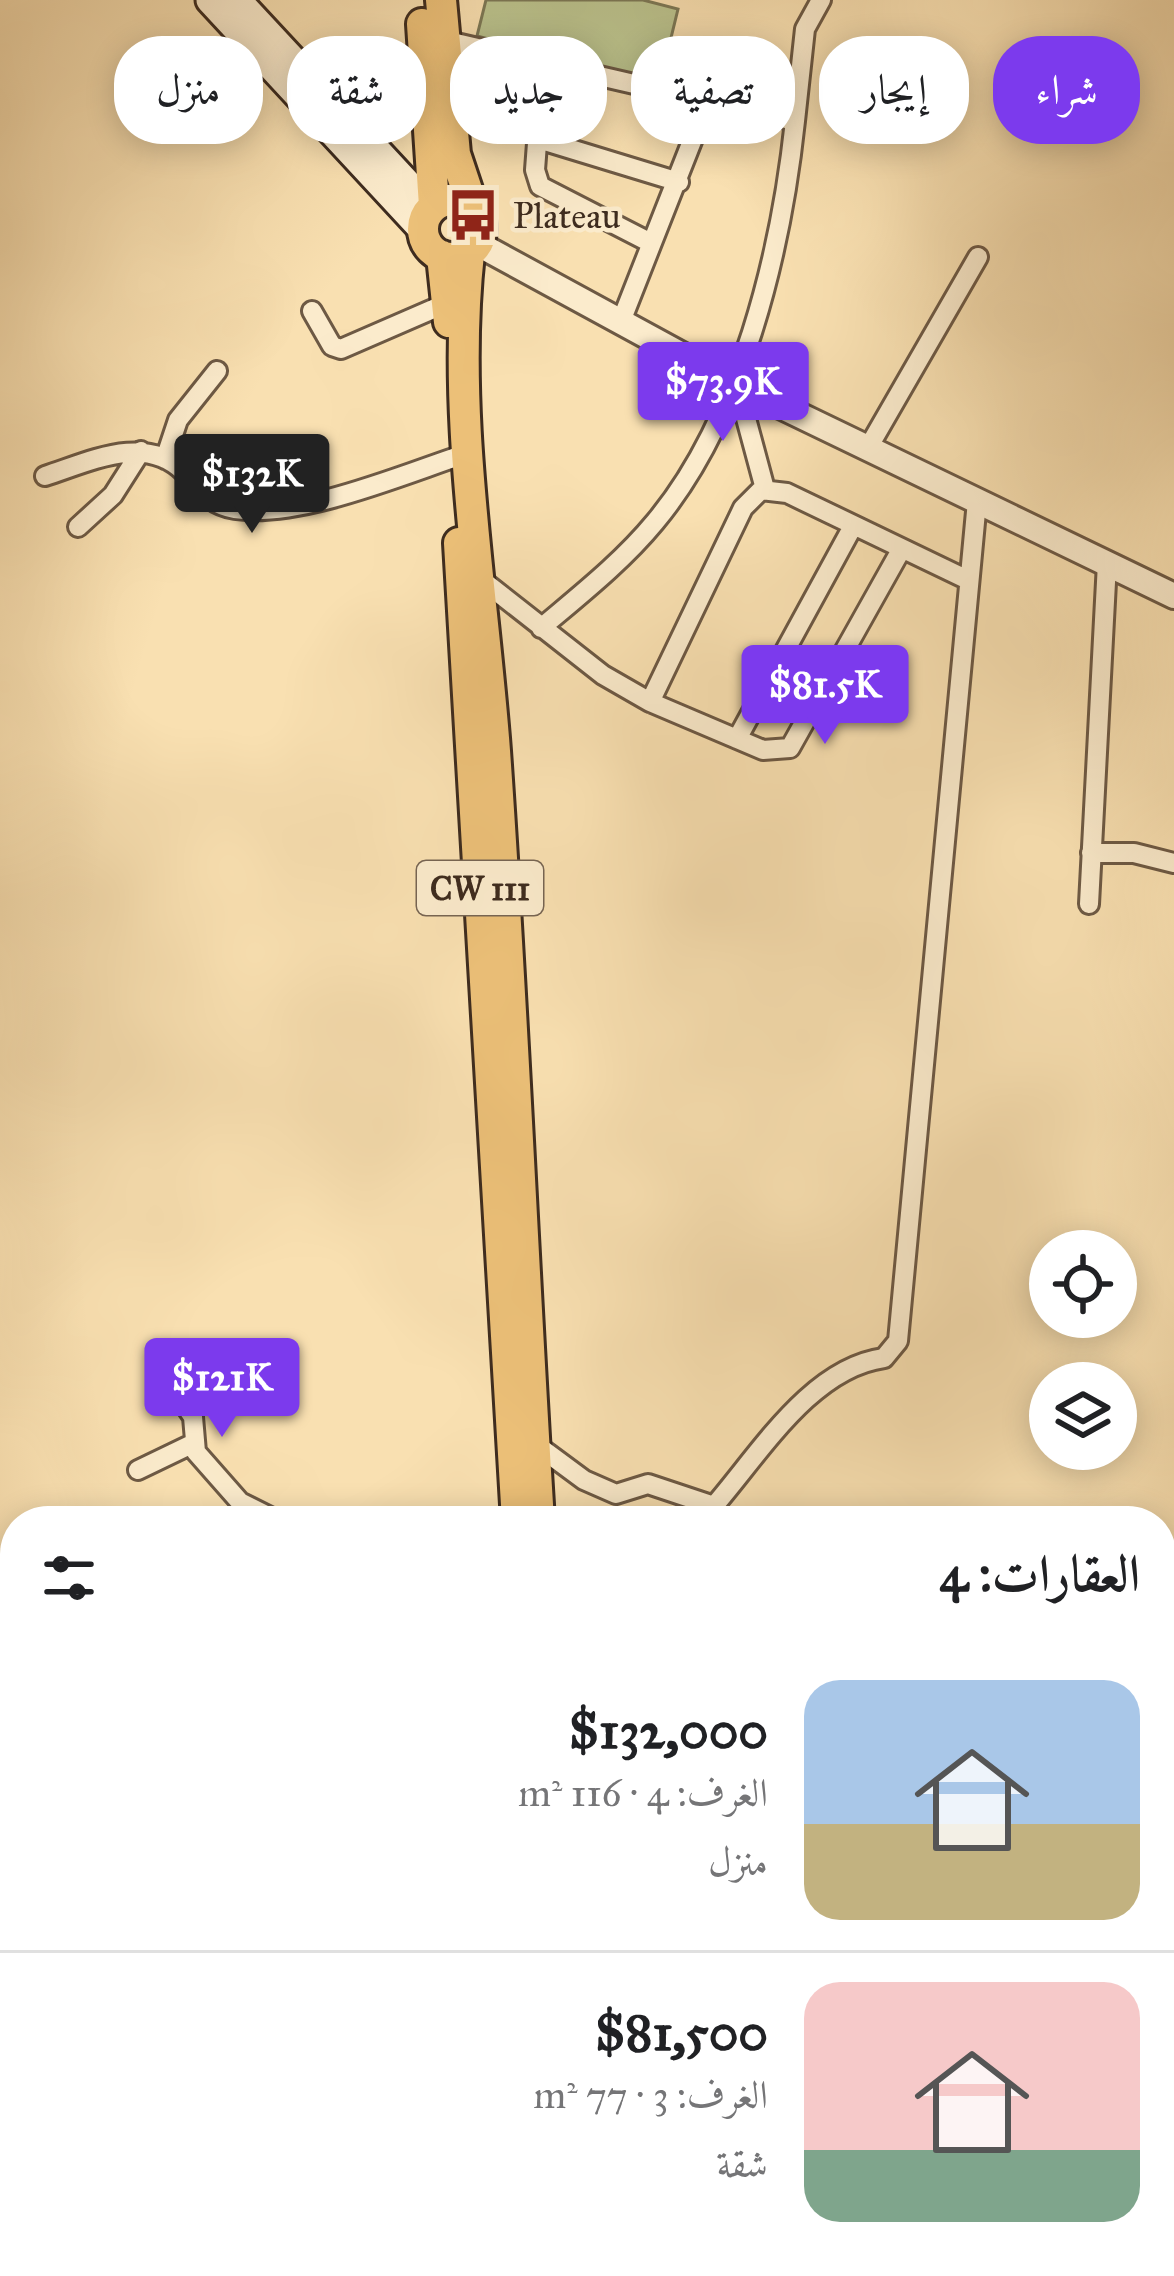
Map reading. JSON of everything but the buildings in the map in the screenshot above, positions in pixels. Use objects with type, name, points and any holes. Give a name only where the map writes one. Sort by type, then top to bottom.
[{"type":"main road","points":[[210,0],[429,215]]},
{"type":"main road","points":[[237,0],[429,215]]},
{"type":"main road","points":[[420,0],[427,242],[463,251],[480,219],[455,154],[441,0]]},
{"type":"main road","points":[[429,215],[454,200],[473,208]]},
{"type":"main road","name":"CW 111","points":[[463,251],[447,302],[516,1506]]},
{"type":"main road","name":"CW 111","points":[[463,251],[473,499],[482,580],[538,1506]]},
{"type":"street","points":[[795,121],[805,29],[821,0]]},
{"type":"street","points":[[443,40],[450,42]]},
{"type":"street","points":[[538,144],[536,176],[544,189],[651,243]]},
{"type":"street","points":[[554,144],[679,182]]},
{"type":"street","points":[[620,324],[692,144]]},
{"type":"street","points":[[541,628],[659,518],[737,385],[774,244],[791,144]]},
{"type":"street","points":[[463,251],[1174,596]]},
{"type":"street","points":[[868,448],[978,256]]},
{"type":"street","points":[[312,311],[332,346],[341,349],[447,302]]},
{"type":"street","points":[[165,459],[178,420],[217,371]]},
{"type":"street","points":[[737,385],[765,489]]},
{"type":"street","points":[[45,476],[141,451],[165,459],[209,500],[234,509],[271,508],[363,488],[459,456]]},
{"type":"street","points":[[77,527],[113,495],[141,451]]},
{"type":"street","points":[[765,489],[787,493],[968,580]]},
{"type":"street","points":[[650,702],[743,508],[765,489]]},
{"type":"street","points":[[721,1506],[811,1395],[853,1363],[884,1358],[898,1341],[977,501]]},
{"type":"street","points":[[737,739],[852,528]]},
{"type":"street","points":[[482,580],[603,675],[650,702],[770,752],[795,744],[902,550]]},
{"type":"street","points":[[1089,904],[1107,563]]},
{"type":"street","points":[[1091,853],[1134,854],[1174,863]]},
{"type":"street","points":[[166,1377],[194,1420],[192,1444],[248,1506]]},
{"type":"street","points":[[138,1470],[192,1444]]},
{"type":"street","points":[[534,1444],[584,1480],[616,1494],[648,1484],[697,1506]]},
{"type":"green space","points":[[486,0],[643,0],[678,9],[671,36],[631,36],[631,76],[607,69],[607,36],[477,36]]},
{"type":"place","name":"Plateau","points":[[473,215]]}]
